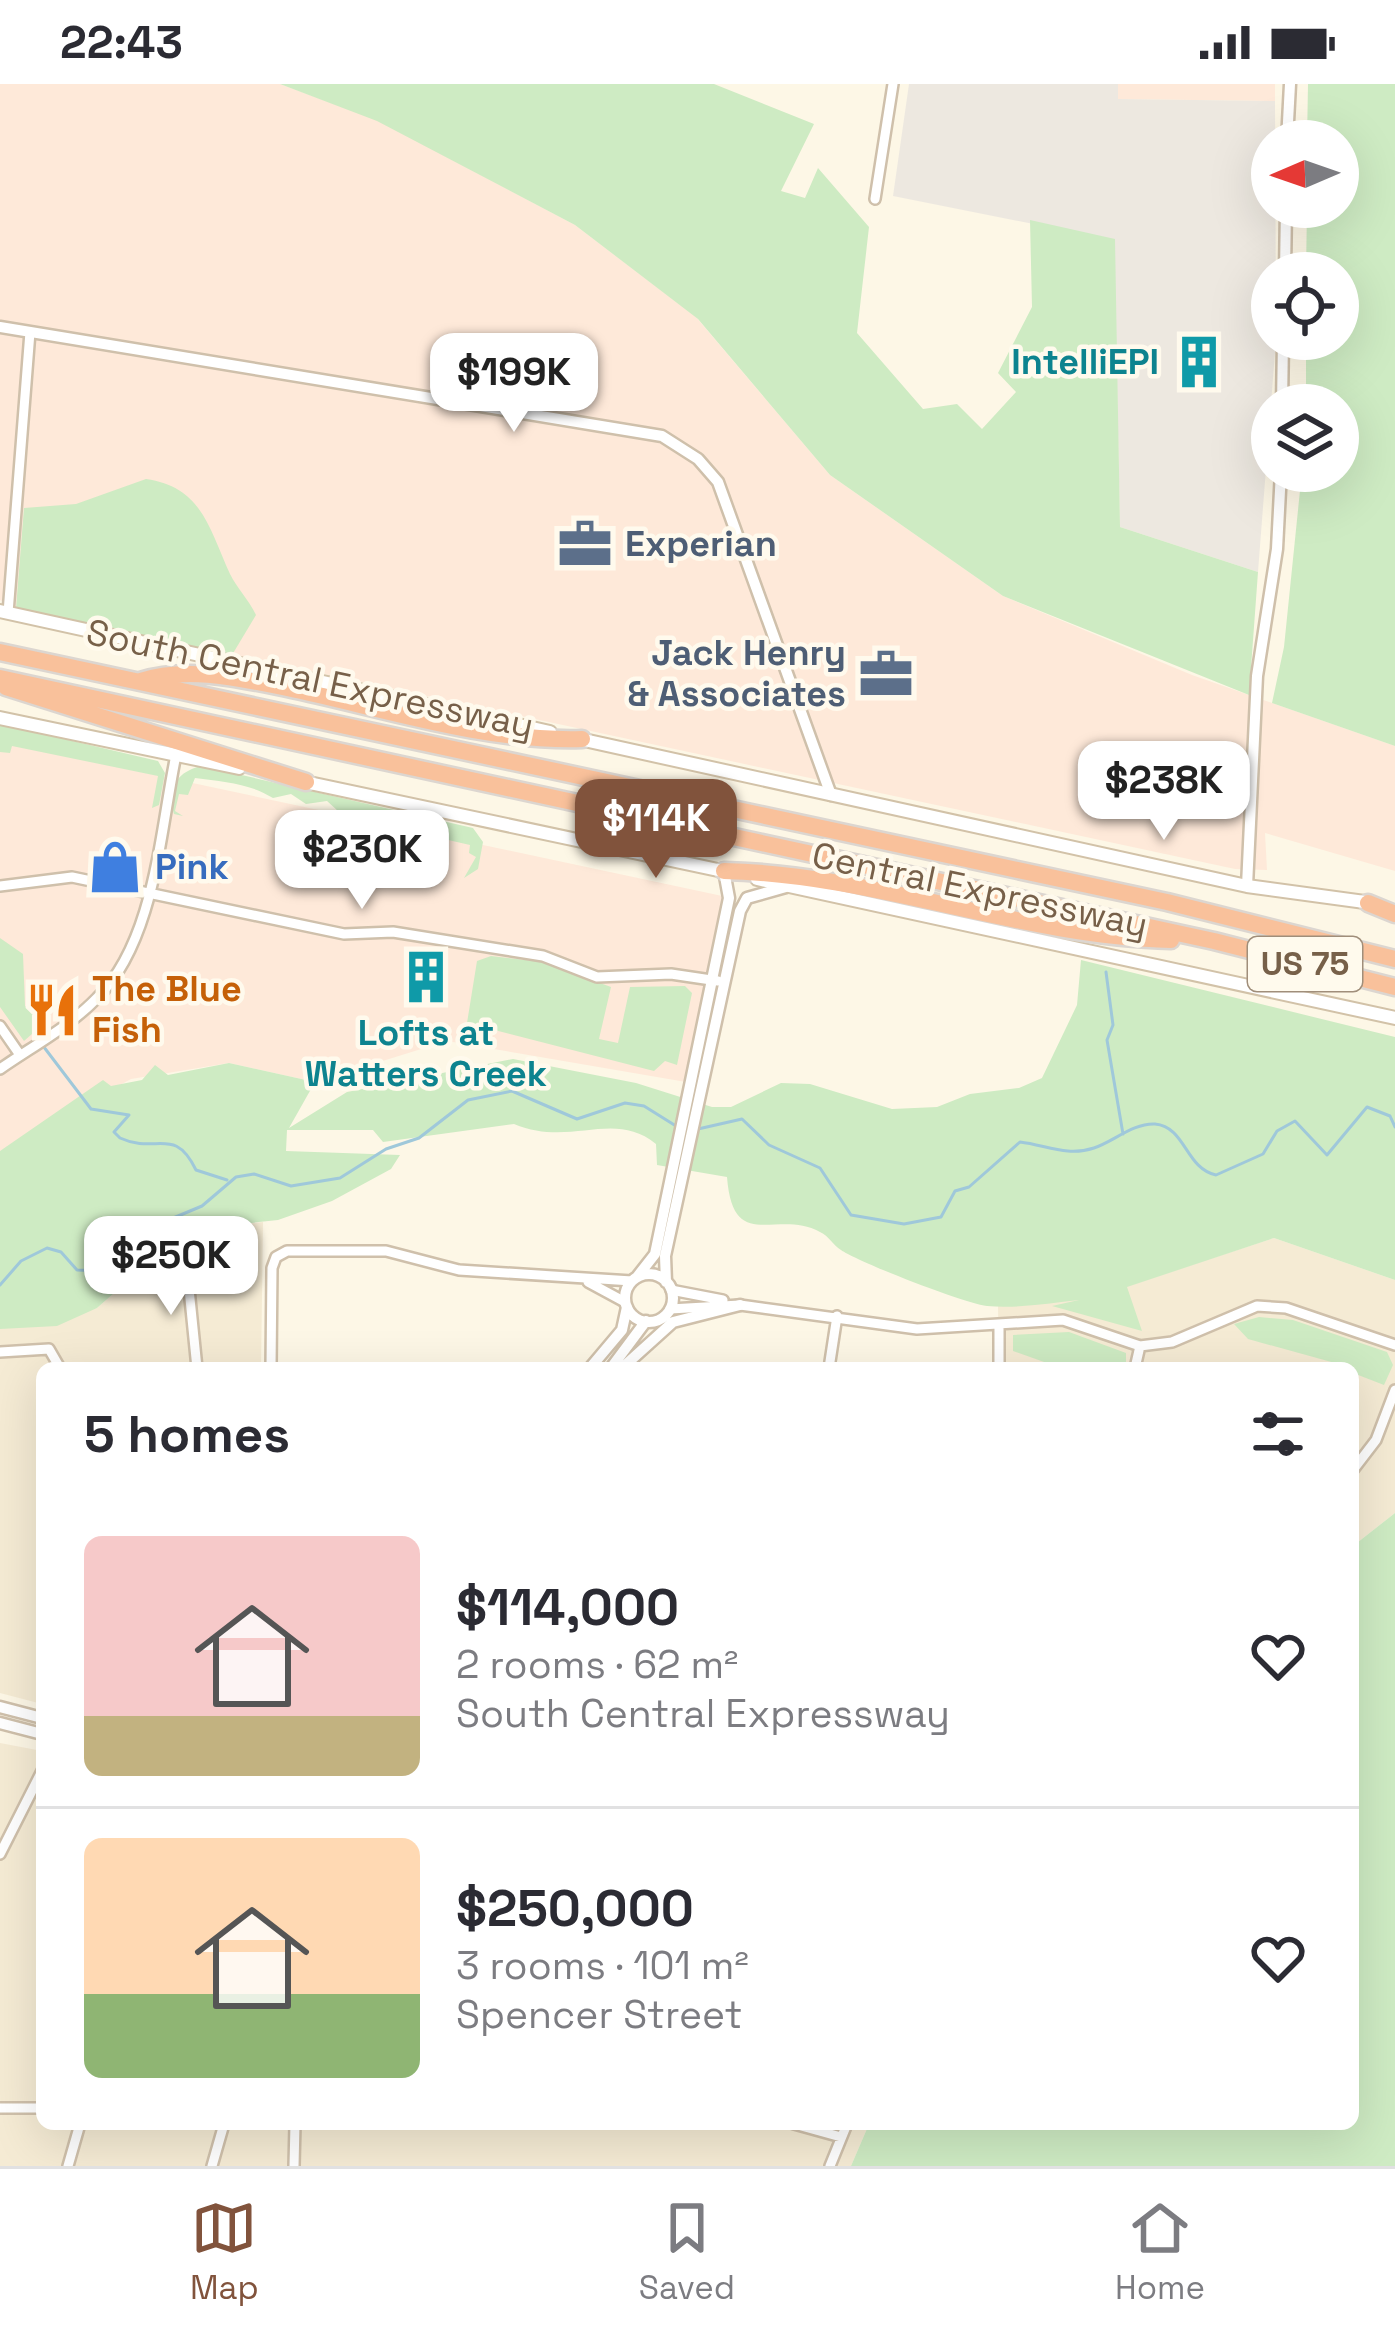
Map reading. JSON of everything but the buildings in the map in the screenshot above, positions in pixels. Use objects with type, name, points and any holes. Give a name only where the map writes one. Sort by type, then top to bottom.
[{"type":"highway","name":"Central Expressway","points":[[0,652],[1183,906],[1395,958]]},
{"type":"highway","points":[[139,681],[172,670],[281,687],[522,738],[582,739]]},
{"type":"highway","points":[[0,681],[33,699],[306,782]]},
{"type":"highway","name":"Central Expressway","points":[[0,681],[1214,941],[1395,987]]},
{"type":"highway","points":[[724,871],[800,877],[1063,931],[1214,941]]},
{"type":"highway","points":[[1368,903],[1395,911]]},
{"type":"main road","name":"South Central Expressway","points":[[4,612],[1247,886],[1368,903]]},
{"type":"main road","points":[[0,718],[1395,1018]]},
{"type":"street","points":[[875,200],[893,84]]},
{"type":"street","points":[[1288,120],[1290,84]]},
{"type":"street","points":[[0,327],[662,436],[698,459],[718,482],[831,794]]},
{"type":"street","points":[[4,612],[30,332]]},
{"type":"street","points":[[1247,886],[1257,676],[1277,549],[1280,492]]},
{"type":"street","points":[[0,1069],[50,1036],[116,975],[132,945],[176,755]]},
{"type":"street","points":[[670,1309],[665,1256],[717,981],[730,894],[724,871]]},
{"type":"street","points":[[0,886],[68,877],[352,935],[393,932],[471,949],[543,956],[597,977],[671,974],[717,981]]},
{"type":"street","points":[[717,981],[744,902],[790,886]]},
{"type":"street","points":[[0,1027],[20,1055]]},
{"type":"street","points":[[595,1362],[622,1330],[635,1279],[653,1259],[678,1168]]},
{"type":"street","points":[[271,1362],[272,1268],[282,1252],[379,1250],[459,1270],[566,1273],[616,1283],[650,1274],[669,1286],[740,1304],[917,1329],[1081,1322],[1140,1346],[1172,1342],[1257,1306],[1286,1307],[1395,1345]]},
{"type":"street","points":[[188,1269],[196,1362]]},
{"type":"street","points":[[566,1273],[626,1305],[646,1322]]},
{"type":"street","points":[[615,1362],[646,1322],[660,1319],[670,1309],[740,1304]]},
{"type":"street","points":[[629,1362],[674,1322],[740,1304]]},
{"type":"street","points":[[830,1362],[837,1316]]},
{"type":"street","points":[[999,1324],[999,1362]]},
{"type":"street","points":[[1136,1362],[1140,1346]]},
{"type":"street","points":[[0,1352],[49,1349],[57,1362]]},
{"type":"street","points":[[1359,1462],[1376,1440],[1395,1390]]},
{"type":"street","points":[[0,1707],[36,1716]]},
{"type":"street","points":[[0,1724],[36,1733]]},
{"type":"street","points":[[1,1848],[36,1782]]},
{"type":"street","points":[[0,2108],[36,2108]]},
{"type":"street","points":[[68,2166],[78,2130]]},
{"type":"street","points":[[212,2166],[222,2130]]},
{"type":"street","points":[[294,2166],[295,2130]]},
{"type":"street","points":[[816,2130],[841,2137]]},
{"type":"street","points":[[830,2166],[844,2130]]},
{"type":"shaded area","points":[[0,84],[280,84],[377,120],[575,225],[696,317],[830,475],[1003,596],[1192,675],[1395,746],[1395,871],[1265,833],[1267,870],[1235,869],[16,608],[0,600]]},
{"type":"shaded area","points":[[909,84],[1118,84],[1118,99],[1275,101],[1275,120],[1251,120],[1251,228],[1276,228],[1276,252],[1251,252],[1251,360],[1274,360],[1273,384],[1251,384],[1251,492],[1264,492],[1258,572],[1120,527],[1114,240],[893,196]]},
{"type":"shaded area","points":[[1118,84],[1275,84],[1275,101],[1117,99]]},
{"type":"shaded area","points":[[0,742],[727,897],[686,1082],[447,1041],[315,1082],[229,1063],[131,1079],[0,1151]]},
{"type":"shaded area","points":[[263,1222],[261,1362],[36,1362],[36,1702],[0,1693],[0,1329],[97,1308],[186,1230]]},
{"type":"shaded area","points":[[1274,1238],[1395,1280],[1395,1513],[1359,1541],[1359,1362],[999,1362],[998,1306],[1127,1286]]},
{"type":"shaded area","points":[[0,1743],[36,1750],[36,2130],[866,2130],[851,2166],[0,2166]]},
{"type":"green space","points":[[280,84],[714,84],[814,124],[781,191],[805,198],[818,168],[869,227],[857,333],[923,409],[957,404],[982,429],[1016,392],[998,373],[1032,307],[1030,220],[1115,239],[1120,527],[1258,572],[1249,695],[1003,596],[830,475],[698,319],[575,225],[377,121]]},
{"type":"green space","points":[[1308,84],[1395,84],[1395,746],[1272,703],[1284,647],[1300,492],[1359,492],[1359,384],[1306,384],[1306,360],[1359,360],[1359,252],[1306,252],[1307,228],[1359,228],[1359,120],[1307,120]]},
{"type":"green space","points":[[146,479],[165,483],[192,500],[256,615],[232,655],[16,608],[24,508],[76,504]]},
{"type":"green space","points":[[0,724],[158,761],[165,773],[159,805],[152,808],[158,776],[12,746],[10,753],[0,752]]},
{"type":"green space","points":[[202,766],[473,828],[483,842],[478,869],[464,878],[476,857],[469,853],[470,845],[361,820],[357,810],[338,811],[327,801],[306,804],[291,794],[273,798],[236,784],[195,778],[188,795],[179,794],[175,811],[183,816],[174,814],[171,797],[176,782]]},
{"type":"green space","points":[[0,938],[23,954],[25,1006],[49,1019],[24,1041],[0,1007]]},
{"type":"green space","points":[[491,956],[543,962],[611,987],[599,1039],[618,1043],[630,987],[685,986],[692,993],[677,1065],[665,1061],[654,1071],[467,1023],[477,961]]},
{"type":"green space","points":[[1081,960],[1395,1037],[1395,1280],[1274,1238],[1127,1287],[1142,1331],[1052,1306],[1079,1300],[1010,1307],[975,1304],[868,1264],[804,1226],[748,1222],[731,1201],[727,1177],[657,1165],[656,1144],[624,1129],[554,1132],[514,1124],[383,1142],[373,1130],[287,1130],[286,1151],[400,1155],[391,1169],[332,1201],[278,1220],[186,1230],[97,1308],[57,1326],[0,1329],[0,1151],[103,1080],[111,1086],[142,1080],[155,1065],[168,1075],[229,1063],[315,1082],[289,1128],[347,1092],[513,1059],[636,1083],[712,1107],[731,1107],[781,1083],[810,1084],[892,1109],[937,1107],[970,1094],[1019,1088],[1042,1078],[1077,1005]]},
{"type":"green space","points":[[1259,1317],[1293,1320],[1387,1352],[1393,1365],[1384,1385],[1359,1375],[1359,1362],[1331,1362],[1248,1339],[1234,1324]]},
{"type":"green space","points":[[1069,1332],[1126,1353],[1126,1362],[1044,1362],[1013,1351],[1013,1335]]},
{"type":"green space","points":[[1395,1513],[1395,2166],[851,2166],[866,2130],[1359,2130],[1359,1541]]},
{"type":"waterway","points":[[1106,972],[1113,1025],[1107,1040],[1123,1134]]},
{"type":"waterway","points":[[34,1034],[91,1109],[129,1115],[114,1132],[120,1138],[180,1148],[196,1170],[227,1180]]},
{"type":"waterway","points":[[0,1285],[21,1261],[47,1248],[61,1252],[77,1270],[104,1271],[166,1221],[202,1206],[236,1177],[254,1174],[291,1186],[340,1178],[386,1149],[419,1138],[468,1100],[512,1091],[577,1119],[625,1103],[644,1106],[676,1126]]},
{"type":"waterway","points":[[698,1129],[742,1119],[769,1145],[820,1168],[851,1215],[904,1224],[941,1217],[955,1191],[969,1187],[1020,1142],[1084,1150],[1139,1126],[1155,1124],[1173,1132],[1198,1164],[1216,1175],[1263,1154],[1277,1131],[1295,1121],[1327,1155],[1367,1107],[1390,1116],[1395,1127]]},
{"type":"place","name":"IntelliEPI","points":[[1199,362]]},
{"type":"place","name":"Experian","points":[[585,544]]},
{"type":"place","name":"Jack Henry & Associates","points":[[886,674]]},
{"type":"place","name":"Pink","points":[[115,867]]},
{"type":"place","name":"Lofts at Watters Creek","points":[[426,977]]},
{"type":"place","name":"The Blue Fish","points":[[52,1010]]}]
